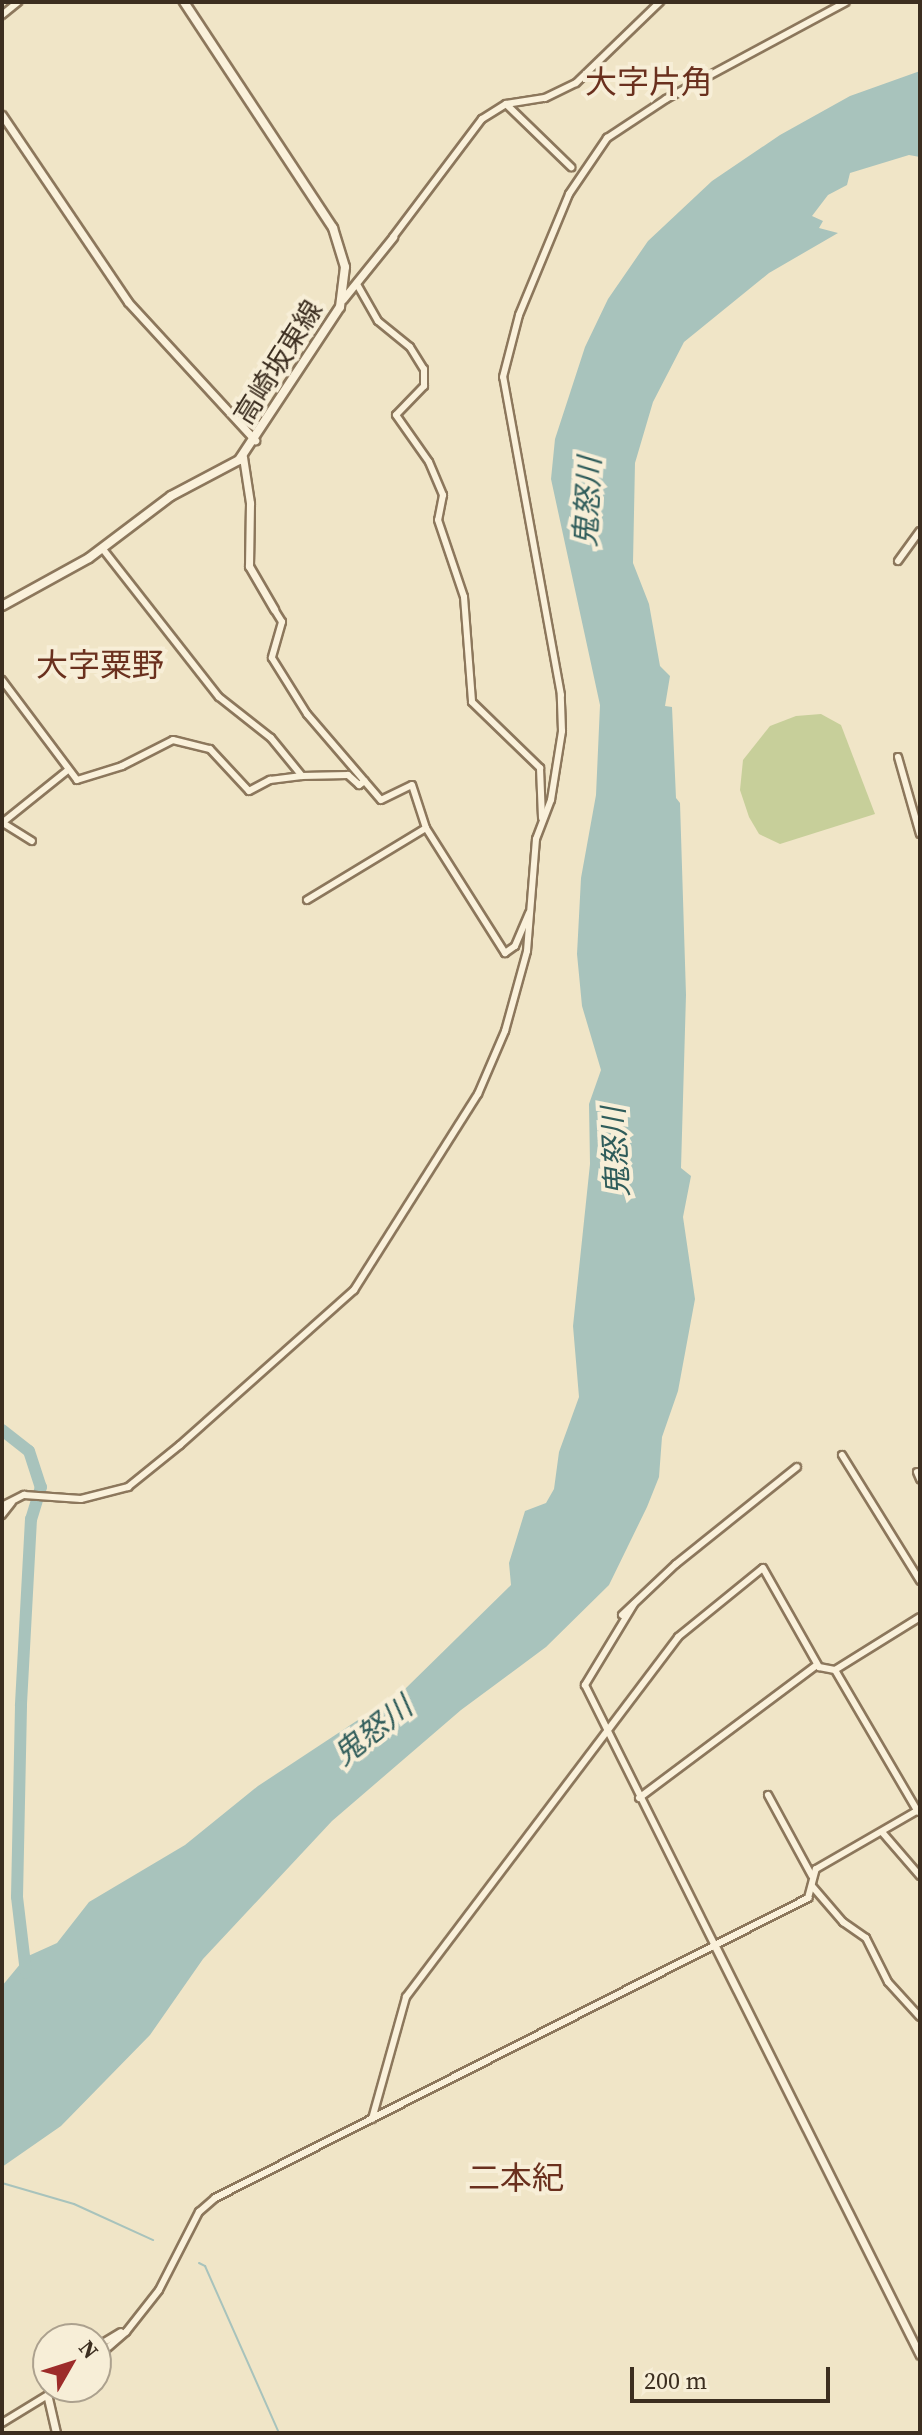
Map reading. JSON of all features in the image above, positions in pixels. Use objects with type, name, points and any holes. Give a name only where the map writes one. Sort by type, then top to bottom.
[{"type":"main road","name":"高崎坂東線","points":[[2,606],[102,548],[171,496],[243,457],[334,321],[343,299],[344,258],[333,228],[184,2]]},
{"type":"street","points":[[2,15],[18,2]]},
{"type":"street","points":[[343,299],[358,286],[471,129],[506,104],[545,98],[576,83],[660,2]]},
{"type":"street","points":[[542,820],[557,768],[561,695],[503,377],[519,315],[569,194],[607,138],[724,66],[846,2]]},
{"type":"street","points":[[506,104],[571,167]]},
{"type":"street","points":[[2,115],[128,302],[255,440]]},
{"type":"street","points":[[2,1506],[24,1495],[81,1499],[128,1487],[362,1281],[478,1094],[505,1031],[527,951],[542,820],[543,773],[472,702],[464,597],[438,520],[443,495],[429,462],[396,415],[424,386],[424,369],[410,347],[378,321],[358,286]]},
{"type":"street","points":[[243,457],[250,503],[249,566],[282,622],[272,658],[317,728],[381,800],[412,785],[426,828],[505,953],[515,946],[532,906]]},
{"type":"street","points":[[898,561],[920,531]]},
{"type":"street","points":[[102,548],[219,697],[271,738],[302,776]]},
{"type":"street","points":[[2,680],[68,770],[82,781],[173,740],[210,749],[244,790],[302,776],[348,775],[359,785],[365,781]]},
{"type":"street","points":[[898,757],[920,834]]},
{"type":"street","points":[[32,841],[2,823],[68,770]]},
{"type":"street","points":[[307,900],[426,828]]},
{"type":"street","points":[[842,1455],[920,1581]]},
{"type":"street","points":[[622,1615],[797,1467]]},
{"type":"street","points":[[2,1515],[15,1499]]},
{"type":"street","points":[[372,2119],[406,1997],[678,1637],[763,1568],[817,1665],[835,1670],[919,1811],[812,1876]]},
{"type":"street","points":[[634,1604],[585,1685],[920,2355]]},
{"type":"street","points":[[835,1670],[920,1617]]},
{"type":"street","points":[[639,1798],[817,1665]]},
{"type":"street","points":[[112,2343],[137,2319],[179,2258],[199,2212],[215,2198],[808,1898],[812,1876],[768,1795]]},
{"type":"street","points":[[882,1832],[920,1876]]},
{"type":"street","points":[[811,1886],[834,1913],[866,1938],[888,1982],[920,2017]]},
{"type":"street","points":[[112,2336],[137,2319]]},
{"type":"street","points":[[2,2423],[39,2403]]},
{"type":"street","points":[[49,2403],[56,2433]]},
{"type":"green space","points":[[821,714],[841,725],[875,814],[780,844],[759,834],[749,817],[740,790],[743,760],[770,726],[796,716]]},
{"type":"water","name":"鬼怒川","points":[[920,71],[920,157],[909,155],[850,173],[847,185],[828,195],[812,216],[823,221],[819,228],[838,233],[769,273],[684,342],[653,402],[635,463],[633,563],[649,604],[660,666],[670,676],[665,706],[672,707],[676,798],[680,803],[686,995],[681,1168],[691,1176],[683,1217],[695,1299],[678,1391],[662,1437],[659,1477],[647,1507],[609,1585],[546,1647],[461,1710],[332,1821],[203,1959],[150,2035],[61,2126],[2,2167],[2,1986],[26,1957],[57,1943],[89,1902],[185,1845],[258,1786],[405,1689],[511,1585],[509,1563],[525,1511],[546,1503],[554,1489],[559,1452],[579,1397],[573,1326],[590,1164],[589,1104],[601,1070],[582,1006],[577,954],[581,878],[596,795],[600,705],[551,479],[555,439],[585,347],[608,299],[648,241],[712,181],[780,135],[850,96]]},
{"type":"waterway","points":[[2,1430],[29,1451],[41,1487],[31,1519],[21,1706],[17,1897],[26,1972]]},
{"type":"waterway","points":[[2,2183],[74,2204],[153,2240]]},
{"type":"waterway","points":[[199,2263],[205,2266],[279,2433]]},
{"type":"district","name":"大字片角","points":[[649,82]]},
{"type":"district","name":"大字粟野","points":[[100,665]]},
{"type":"district","name":"二本紀","points":[[516,2178]]}]
